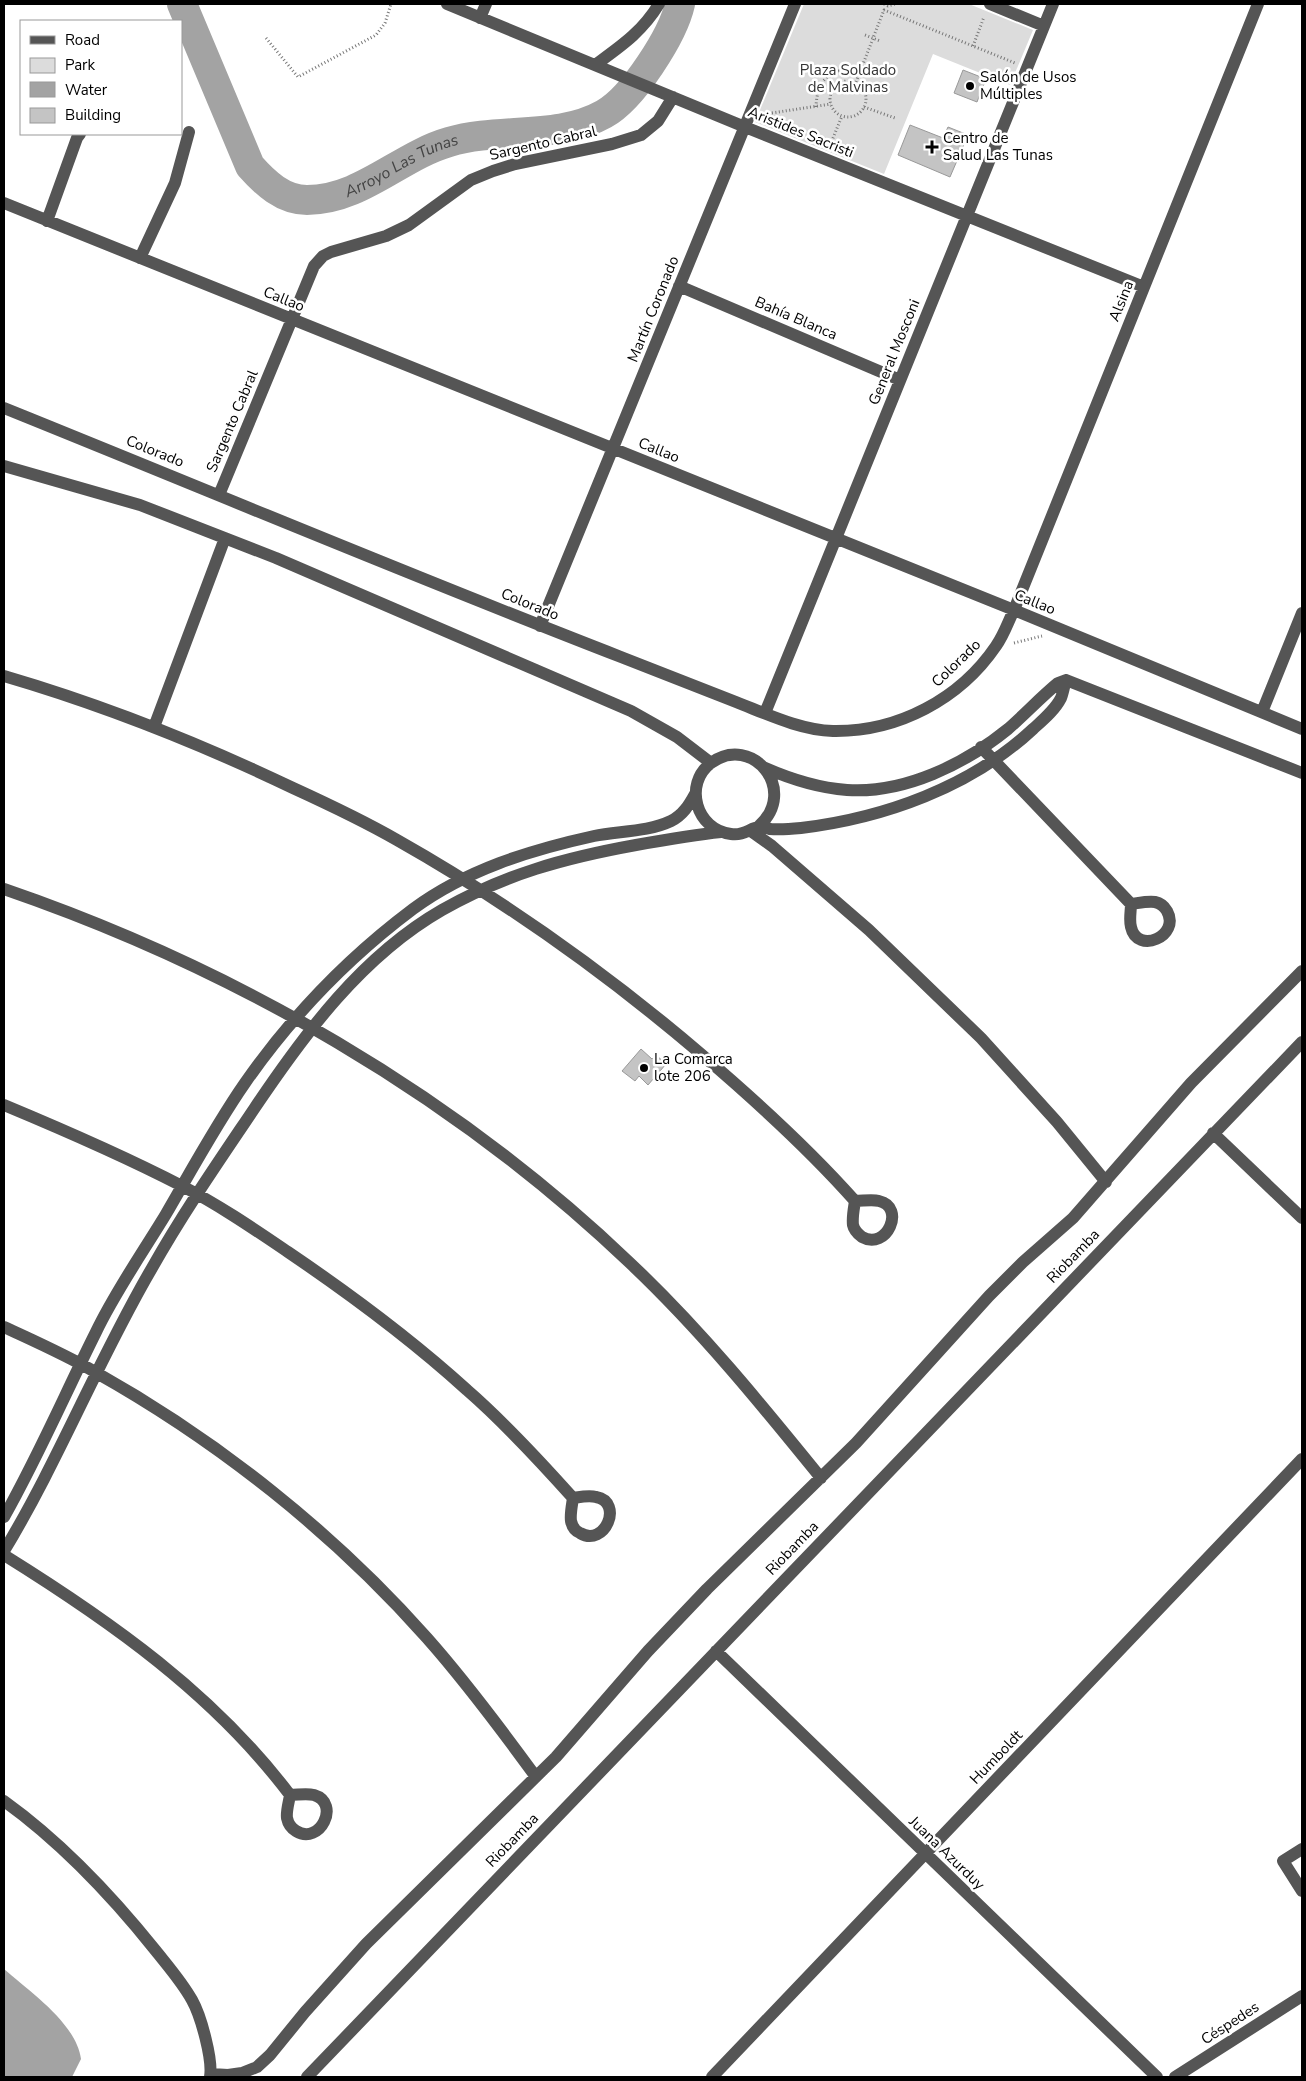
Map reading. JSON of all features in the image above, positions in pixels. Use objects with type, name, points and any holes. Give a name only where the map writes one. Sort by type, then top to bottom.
[{"type":"street","name":"Aristides Sacristi","points":[[447,4],[656,91],[747,122],[824,159],[1144,287]]},
{"type":"street","points":[[480,18],[486,4]]},
{"type":"street","points":[[594,65],[630,40],[649,20],[659,4]]},
{"type":"street","name":"Martín Coronado","points":[[540,626],[795,4]]},
{"type":"street","name":"General Mosconi","points":[[765,713],[1053,4]]},
{"type":"street","name":"Alsina","points":[[1014,610],[1258,4]]},
{"type":"street","points":[[988,8],[1044,26]]},
{"type":"street","name":"Sargento Cabral","points":[[219,495],[314,266],[323,256],[386,236],[409,225],[471,180],[493,171],[515,164],[612,144],[641,135],[658,121],[673,97]]},
{"type":"street","points":[[140,258],[175,183],[189,132]]},
{"type":"street","points":[[48,221],[79,135]]},
{"type":"street","name":"Callao","points":[[4,203],[1014,610],[1302,729]]},
{"type":"street","name":"Bahía Blanca","points":[[679,286],[900,380]]},
{"type":"street","name":"Colorado","points":[[4,408],[540,626],[806,728],[831,731],[883,726],[922,712],[951,694],[980,666],[998,644],[1014,610]]},
{"type":"street","points":[[4,466],[140,504],[276,558],[631,711],[677,738],[711,763]]},
{"type":"street","points":[[154,727],[225,538]]},
{"type":"street","points":[[1262,712],[1302,613]]},
{"type":"street","points":[[4,676],[154,727],[248,766],[397,840],[480,890],[561,944],[673,1030],[774,1119],[831,1174],[855,1201]]},
{"type":"street","points":[[763,767],[791,778],[830,788],[869,790],[897,786],[931,775],[960,761],[1007,730],[1058,683],[1066,680],[1302,774]]},
{"type":"street","points":[[755,829],[771,812],[775,793],[769,775],[755,760],[745,756],[722,757],[711,763],[703,771],[697,782],[695,794],[697,806],[702,817],[710,826],[721,832],[731,834],[755,829],[801,828],[861,817],[891,809],[931,794],[994,762],[1049,714],[1060,699],[1066,680]]},
{"type":"street","points":[[981,747],[1131,904]]},
{"type":"street","points":[[4,1517],[96,1331],[245,1083],[295,1019],[379,936],[416,907],[461,880],[489,867],[539,850],[597,836],[658,826],[672,820],[685,811],[695,794]]},
{"type":"street","points":[[755,829],[869,930],[981,1038],[1057,1122],[1106,1182]]},
{"type":"street","points":[[4,1551],[42,1482],[96,1372],[152,1268],[198,1194],[287,1060],[337,999],[380,955],[440,911],[506,878],[554,862],[676,838],[721,832]]},
{"type":"street","points":[[4,889],[97,922],[253,995],[362,1057],[438,1107],[490,1145],[580,1217],[630,1263],[717,1353],[821,1478]]},
{"type":"street","points":[[4,1801],[47,1836],[113,1901],[174,1973],[192,2000],[202,2025],[210,2076],[242,2074],[257,2067],[270,2055],[305,2012],[366,1944],[556,1757],[648,1651],[706,1589],[856,1443],[989,1296],[1072,1218],[1106,1182],[1191,1083],[1302,971]]},
{"type":"street","name":"Riobamba","points":[[307,2077],[1302,1042]]},
{"type":"street","points":[[4,1105],[100,1146],[198,1194],[314,1270],[414,1346],[467,1390],[525,1446],[573,1498]]},
{"type":"street","points":[[1214,1133],[1302,1218]]},
{"type":"street","points":[[4,1327],[96,1372],[170,1418],[214,1448],[294,1510],[335,1546],[426,1637],[478,1698],[536,1777]]},
{"type":"street","name":"Humboldt","points":[[712,2077],[1302,1459]]},
{"type":"street","points":[[4,1555],[100,1617],[202,1699],[242,1739],[275,1775],[290,1795]]},
{"type":"street","name":"Juana Azurduy","points":[[716,1650],[1157,2077]]},
{"type":"street","points":[[1302,1849],[1283,1861],[1302,1891]]},
{"type":"street","name":"Céspedes","points":[[1175,2077],[1302,1996]]},
{"type":"path","points":[[266,38],[298,77],[376,35],[385,23],[391,4]]},
{"type":"path","points":[[856,82],[885,4],[895,4]]},
{"type":"path","points":[[973,46],[988,8]]},
{"type":"path","points":[[884,10],[1027,68]]},
{"type":"path","points":[[866,35],[880,41]]},
{"type":"path","points":[[816,107],[818,89],[828,76],[844,69],[861,69]]},
{"type":"path","points":[[845,81],[856,82],[865,92],[867,98],[864,106],[858,114],[842,116],[836,112],[831,104],[830,96],[835,86],[845,81]]},
{"type":"path","points":[[747,122],[831,104]]},
{"type":"path","points":[[864,106],[895,118]]},
{"type":"path","points":[[824,159],[842,116]]},
{"type":"green space","name":"Plaza Soldado de Malvinas","points":[[804,4],[969,4],[1033,30],[1010,85],[933,54],[884,174],[755,122]]},
{"type":"water","points":[[4,1969],[50,2009],[71,2033],[81,2059],[72,2077],[4,2077]]},
{"type":"building","name":"Salón de Usos Múltiples","points":[[963,70],[986,79],[977,102],[954,93]]},
{"type":"building","name":"Centro de Salud Las Tunas","points":[[910,125],[943,138],[948,127],[968,135],[950,177],[898,155]]},
{"type":"building","name":"La Comarca lote 206","points":[[641,1049],[652,1059],[656,1055],[666,1064],[648,1085],[639,1076],[635,1081],[622,1071]]},
{"type":"waterway","name":"Arroyo Las Tunas","points":[[182,4],[250,166],[268,184],[282,194],[307,200],[327,198],[345,193],[414,157],[449,142],[488,135],[567,127],[586,122],[604,114],[627,94],[650,65],[669,32],[680,4]]},
{"type":"place","name":"Salón de Usos Múltiples","points":[[970,86]]},
{"type":"place","name":"Centro de Salud Las Tunas","points":[[932,147]]},
{"type":"place","name":"La Comarca lote 206","points":[[644,1068]]}]
